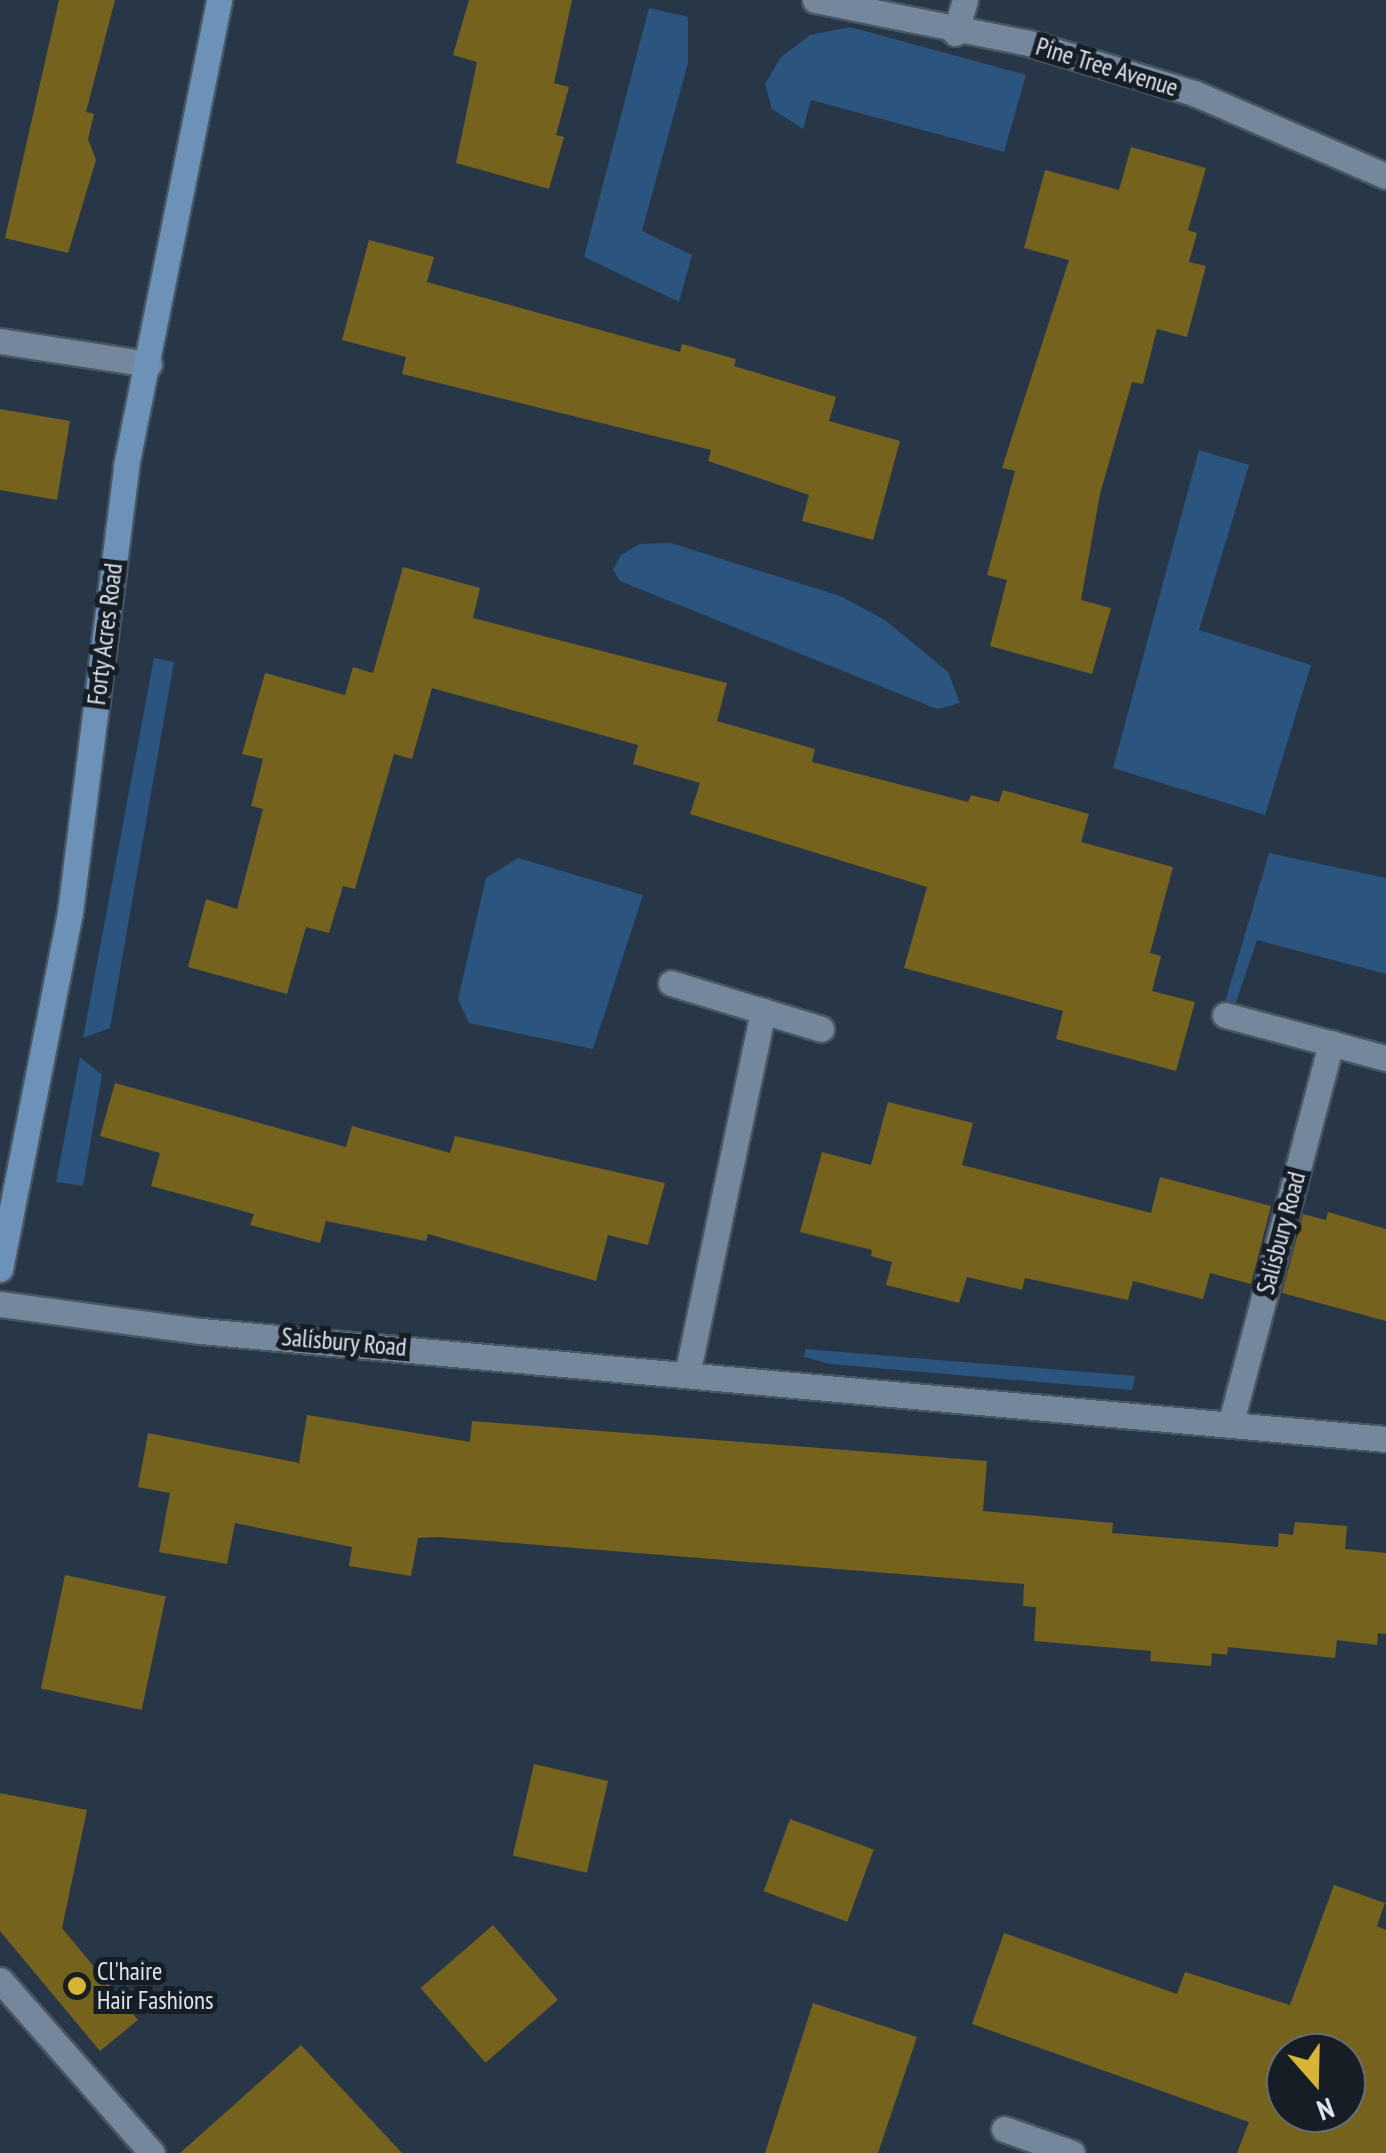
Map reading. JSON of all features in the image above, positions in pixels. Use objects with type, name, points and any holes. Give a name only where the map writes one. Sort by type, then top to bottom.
[{"type":"street","name":"Forty Acres Road","points":[[0,1269],[70,912],[126,466],[219,0]]},
{"type":"street","name":"Pine Tree Avenue","points":[[815,0],[954,33],[1029,43],[1194,93],[1386,176]]},
{"type":"street","points":[[954,33],[965,0]]},
{"type":"street","points":[[0,342],[149,364]]},
{"type":"street","points":[[671,983],[822,1029]]},
{"type":"street","points":[[688,1370],[763,1011]]},
{"type":"street","points":[[1225,1015],[1386,1058]]},
{"type":"street","name":"Salisbury Road","points":[[1231,1422],[1331,1043]]},
{"type":"street","name":"Salisbury Road","points":[[0,1304],[201,1330],[688,1370],[1386,1439]]},
{"type":"street","points":[[0,1980],[152,2153]]},
{"type":"street","points":[[1004,2129],[1072,2153]]},
{"type":"shaded area","points":[[649,8],[688,17],[688,63],[642,231],[692,255],[679,302],[584,257]]},
{"type":"shaded area","points":[[850,27],[1026,75],[1004,152],[811,100],[803,129],[772,109],[765,84],[781,57],[810,35]]},
{"type":"shaded area","points":[[1199,450],[1249,465],[1199,630],[1311,665],[1265,815],[1113,768]]},
{"type":"shaded area","points":[[671,543],[840,596],[885,620],[948,672],[960,703],[937,709],[620,581],[613,570],[621,555],[640,544]]},
{"type":"shaded area","points":[[154,658],[174,662],[110,1028],[83,1038]]},
{"type":"shaded area","points":[[1269,853],[1386,878],[1386,974],[1257,940],[1234,1008],[1223,1009]]},
{"type":"shaded area","points":[[518,858],[643,895],[593,1049],[469,1023],[458,999],[486,878]]},
{"type":"shaded area","points":[[80,1057],[102,1075],[83,1186],[56,1182]]},
{"type":"shaded area","points":[[805,1349],[1135,1376],[1132,1390],[830,1364],[804,1357]]},
{"type":"building","points":[[59,0],[115,0],[86,112],[94,114],[88,139],[96,160],[68,253],[5,238]]},
{"type":"building","points":[[469,0],[572,0],[554,83],[569,87],[556,135],[564,137],[549,189],[456,163],[477,62],[453,55]]},
{"type":"building","points":[[1131,147],[1206,168],[1188,230],[1197,233],[1189,262],[1206,266],[1187,337],[1157,329],[1143,384],[1132,382],[1100,494],[1081,600],[1111,608],[1092,674],[990,646],[1007,580],[987,575],[1015,471],[1002,468],[1069,260],[1024,248],[1045,170],[1119,190]]},
{"type":"building","points":[[369,240],[434,257],[427,282],[680,352],[682,344],[736,359],[734,366],[836,397],[829,421],[900,441],[873,540],[802,521],[809,495],[708,461],[711,450],[402,374],[406,357],[342,340]]},
{"type":"building","points":[[0,409],[70,421],[57,500],[0,490]]},
{"type":"building","points":[[403,567],[480,588],[473,618],[727,683],[717,721],[815,749],[812,762],[968,802],[971,795],[999,802],[1003,790],[1089,814],[1081,842],[1173,867],[1150,953],[1161,956],[1152,991],[1195,1002],[1176,1071],[1056,1039],[1063,1011],[904,968],[927,887],[690,814],[700,783],[633,764],[638,745],[432,688],[412,759],[394,754],[355,889],[343,886],[329,933],[306,927],[287,994],[188,967],[206,899],[237,909],[263,809],[251,806],[263,759],[242,754],[265,673],[345,695],[353,667],[373,673]]},
{"type":"building","points":[[115,1083],[346,1147],[352,1126],[450,1153],[455,1136],[665,1183],[648,1245],[608,1235],[596,1281],[428,1234],[426,1241],[326,1221],[320,1243],[250,1225],[254,1214],[151,1186],[160,1153],[100,1136]]},
{"type":"building","points":[[888,1102],[973,1123],[962,1165],[1151,1213],[1160,1177],[1271,1206],[1251,1284],[1210,1273],[1203,1299],[1133,1281],[1128,1300],[1025,1278],[1022,1290],[967,1277],[959,1303],[886,1285],[892,1262],[871,1256],[872,1250],[800,1232],[822,1152],[871,1165]]},
{"type":"building","points":[[1328,1212],[1386,1229],[1386,1321],[1282,1293],[1303,1214],[1326,1220]]},
{"type":"building","points":[[307,1415],[470,1442],[472,1421],[987,1461],[983,1511],[1113,1523],[1112,1533],[1278,1547],[1279,1533],[1293,1535],[1295,1522],[1347,1526],[1345,1549],[1386,1553],[1386,1634],[1378,1633],[1377,1645],[1337,1640],[1335,1658],[1228,1647],[1227,1655],[1212,1653],[1211,1666],[1150,1661],[1151,1651],[1034,1641],[1036,1607],[1023,1606],[1024,1584],[438,1537],[418,1538],[411,1576],[349,1566],[352,1547],[235,1523],[227,1564],[159,1552],[170,1493],[138,1487],[148,1433],[299,1463]]},
{"type":"building","points":[[65,1575],[166,1596],[142,1710],[41,1688]]},
{"type":"building","points":[[534,1764],[608,1781],[587,1873],[513,1856]]},
{"type":"building","points":[[0,1793],[87,1810],[62,1928],[138,2020],[100,2051],[0,1931]]},
{"type":"building","points":[[790,1819],[874,1849],[847,1922],[764,1891]]},
{"type":"building","points":[[1334,1885],[1385,1903],[1377,1926],[1386,1930],[1386,2153],[1237,2153],[1249,2122],[972,2024],[1004,1933],[1177,1994],[1185,1972],[1290,2005]]},
{"type":"building","points":[[493,1925],[558,2000],[485,2063],[421,1988]]},
{"type":"building","points":[[813,2003],[917,2037],[878,2153],[765,2153]]},
{"type":"building","points":[[301,2045],[402,2153],[180,2153]]},
{"type":"place","name":"Cl'haire Hair Fashions","points":[[77,1986]]}]
